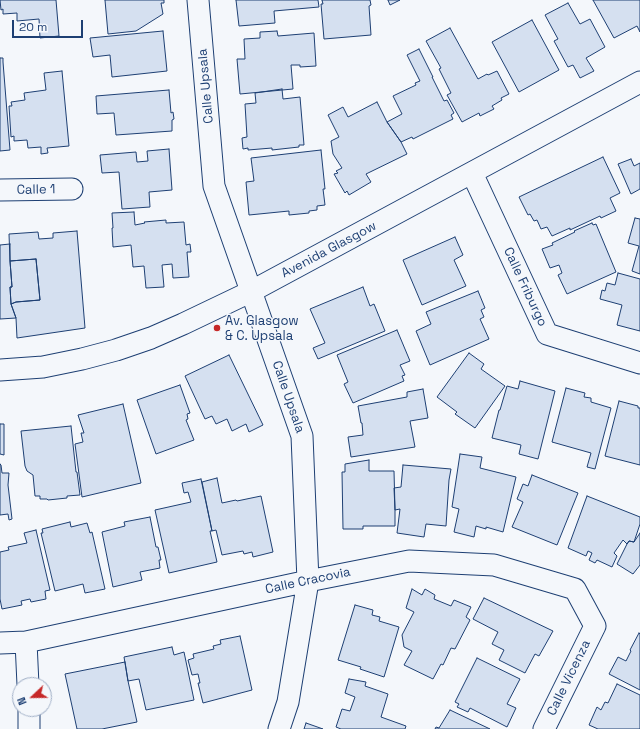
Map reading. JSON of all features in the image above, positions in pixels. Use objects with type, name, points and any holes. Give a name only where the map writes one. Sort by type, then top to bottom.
[{"type":"street","name":"Calle Upsala","points":[[198,0],[214,186],[302,436],[308,580],[288,702],[279,729]]},
{"type":"street","name":"Avenida Glasgow","points":[[0,370],[43,367],[116,350],[151,338],[183,324],[252,291],[640,82]]},
{"type":"street","name":"Calle Friburgo","points":[[472,172],[547,334],[640,363]]},
{"type":"street","name":"Calle 1","points":[[0,190],[72,189]]},
{"type":"street","name":"Calle Cracovia","points":[[0,643],[26,642],[308,580],[409,561],[494,565],[575,589],[595,626]]},
{"type":"street","name":"Calle Vicenza","points":[[544,729],[595,626]]},
{"type":"street","points":[[26,642],[28,677]]},
{"type":"street","points":[[29,717],[29,729]]},
{"type":"building","points":[[0,0],[56,0],[59,36],[40,38],[39,19],[17,21],[17,13],[3,14]]},
{"type":"building","points":[[105,0],[164,0],[164,3],[161,3],[163,14],[136,31],[108,34]]},
{"type":"building","points":[[236,0],[318,0],[319,7],[274,11],[275,23],[239,26]]},
{"type":"building","points":[[322,0],[370,0],[371,35],[324,39],[321,4],[323,4]]},
{"type":"building","points":[[388,0],[400,0],[390,5]]},
{"type":"building","points":[[593,0],[640,0],[640,32],[637,26],[614,38]]},
{"type":"building","points":[[568,3],[580,24],[590,19],[605,47],[586,58],[594,71],[580,78],[573,65],[568,67],[554,41],[558,39],[545,15]]},
{"type":"building","points":[[532,20],[559,70],[519,92],[492,42]]},
{"type":"building","points":[[450,28],[478,79],[497,71],[509,94],[501,98],[502,100],[492,106],[494,109],[480,116],[479,113],[462,122],[447,95],[451,93],[439,69],[441,68],[426,41]]},
{"type":"building","points":[[163,31],[167,71],[112,77],[110,55],[93,57],[90,38]]},
{"type":"building","points":[[277,31],[278,36],[314,33],[316,66],[300,67],[300,65],[291,65],[293,89],[240,94],[237,59],[245,59],[244,39],[260,38],[260,32]]},
{"type":"building","points":[[419,49],[444,101],[447,100],[454,113],[451,115],[453,119],[413,139],[412,137],[401,142],[387,122],[402,114],[393,96],[416,85],[415,83],[420,81],[407,55]]},
{"type":"building","points":[[0,58],[3,58],[10,150],[0,151]]},
{"type":"building","points":[[62,71],[69,146],[47,148],[48,153],[41,154],[41,147],[28,148],[27,140],[14,141],[14,136],[11,137],[9,106],[12,106],[11,102],[25,100],[24,93],[46,90],[44,73]]},
{"type":"building","points":[[282,89],[283,99],[300,97],[304,145],[299,145],[299,147],[272,150],[272,148],[243,149],[242,138],[247,137],[245,104],[256,103],[255,93]]},
{"type":"building","points":[[169,90],[171,113],[173,112],[174,119],[172,120],[172,131],[116,135],[114,113],[97,114],[96,96]]},
{"type":"building","points":[[377,102],[387,122],[401,142],[407,154],[366,174],[371,182],[349,195],[347,191],[345,193],[334,174],[338,173],[336,171],[342,168],[333,154],[331,141],[339,137],[328,115],[343,107],[348,117]]},
{"type":"building","points":[[169,149],[172,190],[149,192],[150,207],[122,209],[119,172],[102,173],[100,155],[136,152],[137,162],[148,161],[147,151]]},
{"type":"building","points":[[321,150],[325,205],[317,206],[317,210],[309,211],[309,213],[289,215],[289,211],[249,215],[246,182],[254,181],[251,158]]},
{"type":"building","points":[[603,157],[620,193],[610,198],[616,211],[552,236],[547,227],[541,229],[537,220],[534,221],[530,214],[528,215],[519,197]]},
{"type":"building","points":[[631,159],[634,166],[640,163],[640,189],[631,194],[618,164]]},
{"type":"building","points":[[134,212],[135,225],[145,223],[144,222],[166,220],[166,223],[184,222],[186,245],[190,244],[191,252],[187,252],[189,277],[173,278],[172,264],[162,265],[164,287],[146,288],[144,266],[133,267],[131,245],[113,247],[112,213]]},
{"type":"building","points":[[635,218],[640,219],[640,274],[632,271],[639,246],[628,243]]},
{"type":"building","points":[[592,223],[593,225],[596,224],[616,272],[567,294],[558,275],[562,273],[559,265],[550,268],[542,249],[553,245],[552,243]]},
{"type":"building","points":[[77,231],[85,328],[17,338],[16,318],[11,304],[16,302],[40,300],[36,259],[10,261],[9,234],[38,232],[39,239],[53,238],[53,233]]},
{"type":"building","points":[[455,237],[463,255],[454,260],[466,286],[422,305],[403,260]]},
{"type":"building","points":[[10,244],[12,287],[10,287],[11,304],[16,318],[0,319],[0,245]]},
{"type":"building","points":[[36,259],[40,300],[16,302],[11,304],[10,287],[12,287],[10,261]]},
{"type":"building","points":[[618,273],[640,279],[640,331],[617,325],[622,305],[600,299],[602,290],[605,291],[607,283],[615,285]]},
{"type":"building","points":[[363,287],[370,306],[374,304],[385,331],[318,359],[313,348],[325,343],[310,309]]},
{"type":"building","points":[[478,291],[485,308],[481,310],[484,317],[480,319],[489,339],[430,365],[416,331],[431,324],[426,312]]},
{"type":"building","points":[[397,330],[410,361],[400,365],[405,375],[402,376],[404,381],[353,403],[344,384],[348,382],[337,355]]},
{"type":"building","points":[[469,353],[484,364],[481,369],[505,386],[475,428],[455,414],[457,412],[437,397]]},
{"type":"building","points":[[229,355],[263,425],[249,432],[246,424],[232,431],[227,419],[216,424],[212,416],[205,419],[185,376]]},
{"type":"building","points":[[520,381],[555,391],[538,459],[519,454],[521,445],[492,438],[507,386],[518,389]]},
{"type":"building","points":[[180,385],[190,413],[187,414],[188,419],[186,420],[194,440],[156,454],[137,400]]},
{"type":"building","points":[[566,388],[585,393],[584,397],[591,398],[591,402],[611,408],[595,469],[587,467],[591,453],[552,442]]},
{"type":"building","points":[[423,389],[428,418],[410,421],[415,447],[351,457],[348,437],[363,435],[358,406],[407,397],[407,392]]},
{"type":"building","points":[[619,401],[638,406],[638,408],[640,408],[640,465],[605,456]]},
{"type":"building","points":[[123,404],[141,483],[82,497],[75,444],[83,442],[81,433],[84,433],[78,415]]},
{"type":"building","points":[[0,424],[4,424],[4,455],[0,454]]},
{"type":"building","points":[[71,426],[80,495],[48,500],[40,499],[40,496],[35,496],[33,475],[27,471],[25,466],[21,431]]},
{"type":"building","points":[[460,454],[482,457],[480,468],[516,477],[503,532],[476,526],[474,537],[454,532],[459,509],[452,507]]},
{"type":"building","points":[[369,460],[369,471],[394,471],[395,526],[363,526],[363,529],[343,529],[342,472],[345,472],[345,464]]},
{"type":"building","points":[[0,464],[2,473],[9,473],[8,485],[12,519],[9,520],[8,514],[0,515]]},
{"type":"building","points":[[403,465],[451,469],[446,526],[426,524],[424,537],[397,533],[400,509],[395,510],[394,488],[401,487]]},
{"type":"building","points":[[532,475],[578,493],[557,545],[512,527],[523,502],[517,499],[523,484],[528,486]]},
{"type":"building","points":[[217,478],[222,503],[261,496],[273,552],[253,557],[252,552],[244,554],[243,551],[222,555],[216,530],[212,531],[202,482]]},
{"type":"building","points":[[201,479],[217,562],[169,573],[155,510],[191,502],[188,492],[184,493],[182,483]]},
{"type":"building","points":[[587,496],[640,517],[640,524],[634,542],[629,541],[627,544],[623,540],[614,553],[617,556],[612,567],[597,560],[595,563],[589,560],[592,553],[588,551],[586,556],[568,548]]},
{"type":"building","points":[[150,517],[156,547],[158,547],[161,560],[159,560],[160,568],[140,572],[142,580],[113,587],[102,532],[125,526],[124,522]]},
{"type":"building","points":[[70,522],[71,527],[87,523],[90,533],[92,532],[105,589],[85,593],[83,584],[55,591],[41,533],[43,533],[42,529]]},
{"type":"building","points":[[36,530],[50,590],[45,591],[46,599],[31,602],[30,599],[21,601],[22,605],[2,609],[0,599],[0,552],[9,550],[8,547],[27,543],[24,533]]},
{"type":"building","points":[[640,533],[640,565],[633,574],[617,564],[629,541],[634,542]]},
{"type":"building","points":[[412,589],[422,595],[425,589],[435,595],[434,599],[451,606],[454,600],[471,607],[466,617],[470,620],[455,649],[451,648],[443,665],[441,664],[433,679],[404,665],[412,651],[404,647],[402,635],[414,612],[406,608]]},
{"type":"building","points":[[484,598],[553,631],[539,656],[535,654],[525,673],[499,660],[504,650],[492,644],[498,632],[473,619]]},
{"type":"building","points":[[355,605],[373,610],[372,615],[380,617],[379,621],[399,627],[384,677],[360,669],[361,667],[338,660]]},
{"type":"building","points":[[639,633],[640,690],[609,674],[618,657],[626,661]]},
{"type":"building","points":[[240,636],[252,690],[203,703],[198,683],[200,683],[198,674],[192,675],[188,660],[194,658],[193,654],[214,649],[213,646],[221,644],[220,640]]},
{"type":"building","points":[[172,647],[174,655],[184,652],[194,700],[146,710],[139,679],[128,681],[124,657]]},
{"type":"building","points":[[477,658],[520,679],[507,704],[516,708],[507,727],[470,708],[468,712],[457,707],[459,704],[455,702]]},
{"type":"building","points":[[125,662],[137,722],[102,729],[77,729],[65,674]]},
{"type":"building","points":[[349,679],[366,682],[365,686],[388,694],[381,717],[406,726],[405,729],[341,729],[336,727],[342,709],[350,711],[355,697],[345,693]]},
{"type":"building","points":[[617,684],[640,695],[640,729],[598,729],[589,725],[597,707],[601,710],[605,702],[608,703]]},
{"type":"building","points":[[450,710],[490,729],[435,729],[436,727],[439,728]]},
{"type":"building","points":[[306,723],[323,729],[304,729]]},
{"type":"place","name":"Av. Glasgow & C. Upsala","points":[[217,328]]}]
